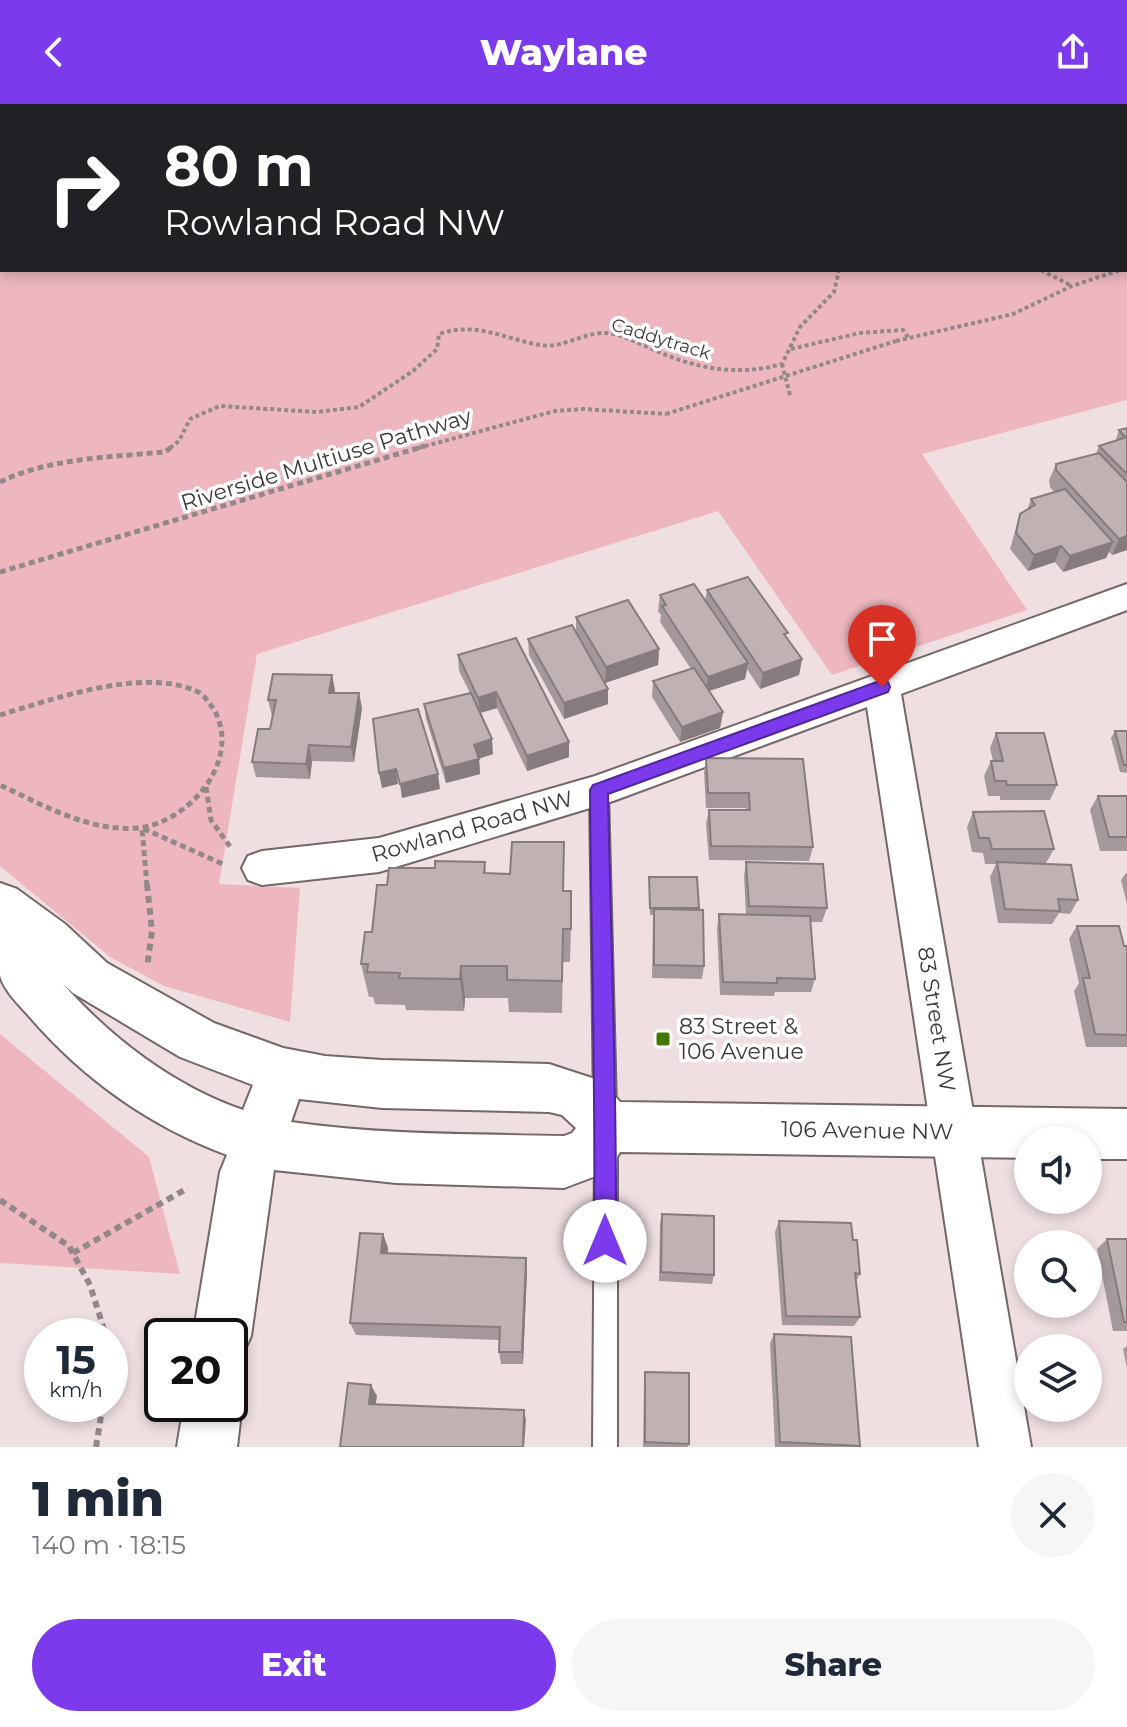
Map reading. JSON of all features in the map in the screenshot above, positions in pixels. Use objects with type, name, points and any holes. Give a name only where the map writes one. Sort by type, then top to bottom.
[{"type":"main road","points":[[0,903],[48,939],[90,978],[198,1041],[283,1072],[325,1080],[549,1088],[572,1092],[591,1103],[606,1127],[590,1153],[564,1162],[365,1156],[257,1140],[201,1117],[152,1090],[99,1053],[72,1029],[16,961],[0,923]]},
{"type":"main road","points":[[225,1318],[247,1172],[283,1072]]},
{"type":"main road","name":"106 Avenue NW","points":[[606,1127],[1127,1134]]},
{"type":"main road","points":[[207,1447],[210,1422]]},
{"type":"street","name":"Rowland Road NW","points":[[262,868],[379,855],[599,790],[1126,601]]},
{"type":"street","name":"83 Street NW","points":[[882,687],[1005,1447]]},
{"type":"lane","points":[[599,790],[602,1053],[606,1127],[605,1447]]},
{"type":"path","points":[[790,395],[782,364],[800,327],[834,292],[839,272]]},
{"type":"path","points":[[1045,272],[1072,286]]},
{"type":"path","points":[[791,349],[860,333],[903,330],[908,337],[1013,314],[1072,286],[1114,272]]},
{"type":"path","name":"Caddytrack","points":[[0,482],[18,473],[85,460],[165,452],[179,441],[190,419],[220,406],[317,412],[359,407],[413,371],[437,349],[439,334],[451,328],[480,329],[557,347],[604,333],[714,370],[738,373],[762,371],[782,364]]},
{"type":"path","name":"Riverside Multiuse Pathway","points":[[0,572],[357,464],[555,411],[577,407],[625,414],[666,414],[908,337]]},
{"type":"path","points":[[0,715],[102,689],[147,685],[177,686],[200,692],[216,713],[220,728],[221,746],[216,769],[192,804],[170,818],[142,828]]},
{"type":"path","points":[[0,785],[81,821],[142,828],[159,837],[175,840],[216,864],[262,868]]},
{"type":"path","points":[[206,787],[205,807],[215,830],[228,846],[262,868]]},
{"type":"path","points":[[142,828],[141,849],[146,886],[155,919],[153,950],[146,970]]},
{"type":"path","points":[[73,1253],[188,1188]]},
{"type":"path","points":[[0,1200],[69,1246],[90,1285],[100,1318]]},
{"type":"path","points":[[96,1447],[100,1422]]},
{"type":"shaded area","points":[[0,272],[1127,272],[1127,400],[922,454],[1027,610],[832,675],[718,511],[257,654],[219,884],[300,888],[290,1022],[164,986],[110,957],[0,866]]},
{"type":"shaded area","points":[[0,1034],[149,1157],[180,1274],[0,1263]]},
{"type":"building","points":[[1127,428],[1127,437],[1126,438],[1119,430]]},
{"type":"building","points":[[1127,437],[1127,474],[1099,446]]},
{"type":"building","points":[[1099,453],[1127,482],[1127,536],[1119,539],[1056,470],[1056,464]]},
{"type":"building","points":[[1065,489],[1113,542],[1070,556],[1061,546],[1034,555],[1016,533],[1020,514],[1035,505],[1031,499]]},
{"type":"building","points":[[748,577],[788,633],[784,634],[802,659],[763,673],[707,590]]},
{"type":"building","points":[[694,584],[748,663],[708,677],[662,606],[666,605],[660,595]]},
{"type":"building","points":[[628,600],[659,649],[606,667],[576,617]]},
{"type":"building","points":[[572,625],[608,689],[564,703],[528,639]]},
{"type":"building","points":[[516,638],[569,742],[527,756],[496,692],[478,698],[458,655]]},
{"type":"building","points":[[694,668],[723,712],[682,727],[653,681]]},
{"type":"building","points":[[273,674],[332,675],[329,693],[359,693],[351,747],[309,745],[306,764],[252,762],[258,729],[270,729],[276,700],[268,700]]},
{"type":"building","points":[[471,693],[492,739],[474,745],[479,759],[444,768],[424,704]]},
{"type":"building","points":[[418,709],[438,774],[400,784],[396,769],[379,773],[373,719]]},
{"type":"building","points":[[1115,731],[1127,731],[1127,765],[1124,765]]},
{"type":"building","points":[[996,733],[1044,733],[1057,785],[1007,785],[1006,781],[995,781],[991,761],[1003,761]]},
{"type":"building","points":[[706,758],[803,759],[813,847],[711,846],[709,810],[750,810],[749,793],[708,793]]},
{"type":"building","points":[[1098,796],[1127,796],[1127,837],[1109,837]]},
{"type":"building","points":[[1044,811],[1054,849],[992,849],[989,838],[979,838],[973,812]]},
{"type":"building","points":[[512,842],[564,842],[563,891],[571,891],[571,929],[563,929],[562,981],[507,980],[507,966],[461,966],[460,979],[399,978],[400,973],[367,972],[368,964],[361,964],[365,932],[372,932],[377,885],[387,885],[389,868],[435,868],[435,861],[485,862],[484,873],[510,874]]},
{"type":"building","points":[[746,862],[823,864],[827,908],[749,906]]},
{"type":"building","points":[[997,862],[1071,865],[1078,900],[1058,899],[1060,911],[1005,909]]},
{"type":"building","points":[[649,877],[697,877],[699,908],[650,908]]},
{"type":"building","points":[[654,909],[703,910],[704,966],[654,965]]},
{"type":"building","points":[[719,914],[810,916],[815,979],[777,978],[777,983],[723,982]]},
{"type":"building","points":[[1077,926],[1119,926],[1124,946],[1127,946],[1127,1035],[1095,1034],[1083,978],[1090,978]]},
{"type":"building","points":[[662,1214],[714,1216],[714,1275],[661,1272]]},
{"type":"building","points":[[779,1221],[851,1223],[853,1240],[857,1240],[860,1274],[855,1273],[860,1317],[786,1316]]},
{"type":"building","points":[[360,1233],[383,1234],[381,1253],[526,1258],[522,1352],[499,1352],[500,1327],[350,1323]]},
{"type":"building","points":[[1107,1239],[1127,1239],[1127,1322],[1124,1322]]},
{"type":"building","points":[[774,1334],[851,1337],[860,1446],[780,1442]]},
{"type":"building","points":[[645,1372],[689,1373],[689,1444],[645,1442]]},
{"type":"building","points":[[348,1383],[371,1385],[369,1404],[524,1410],[523,1447],[340,1447]]},
{"type":"place","name":"83 Street & 106 Avenue","points":[[663,1039]]},
{"type":"route","points":[[605,1241],[606,1127],[602,1053],[599,790],[882,687]]}]
